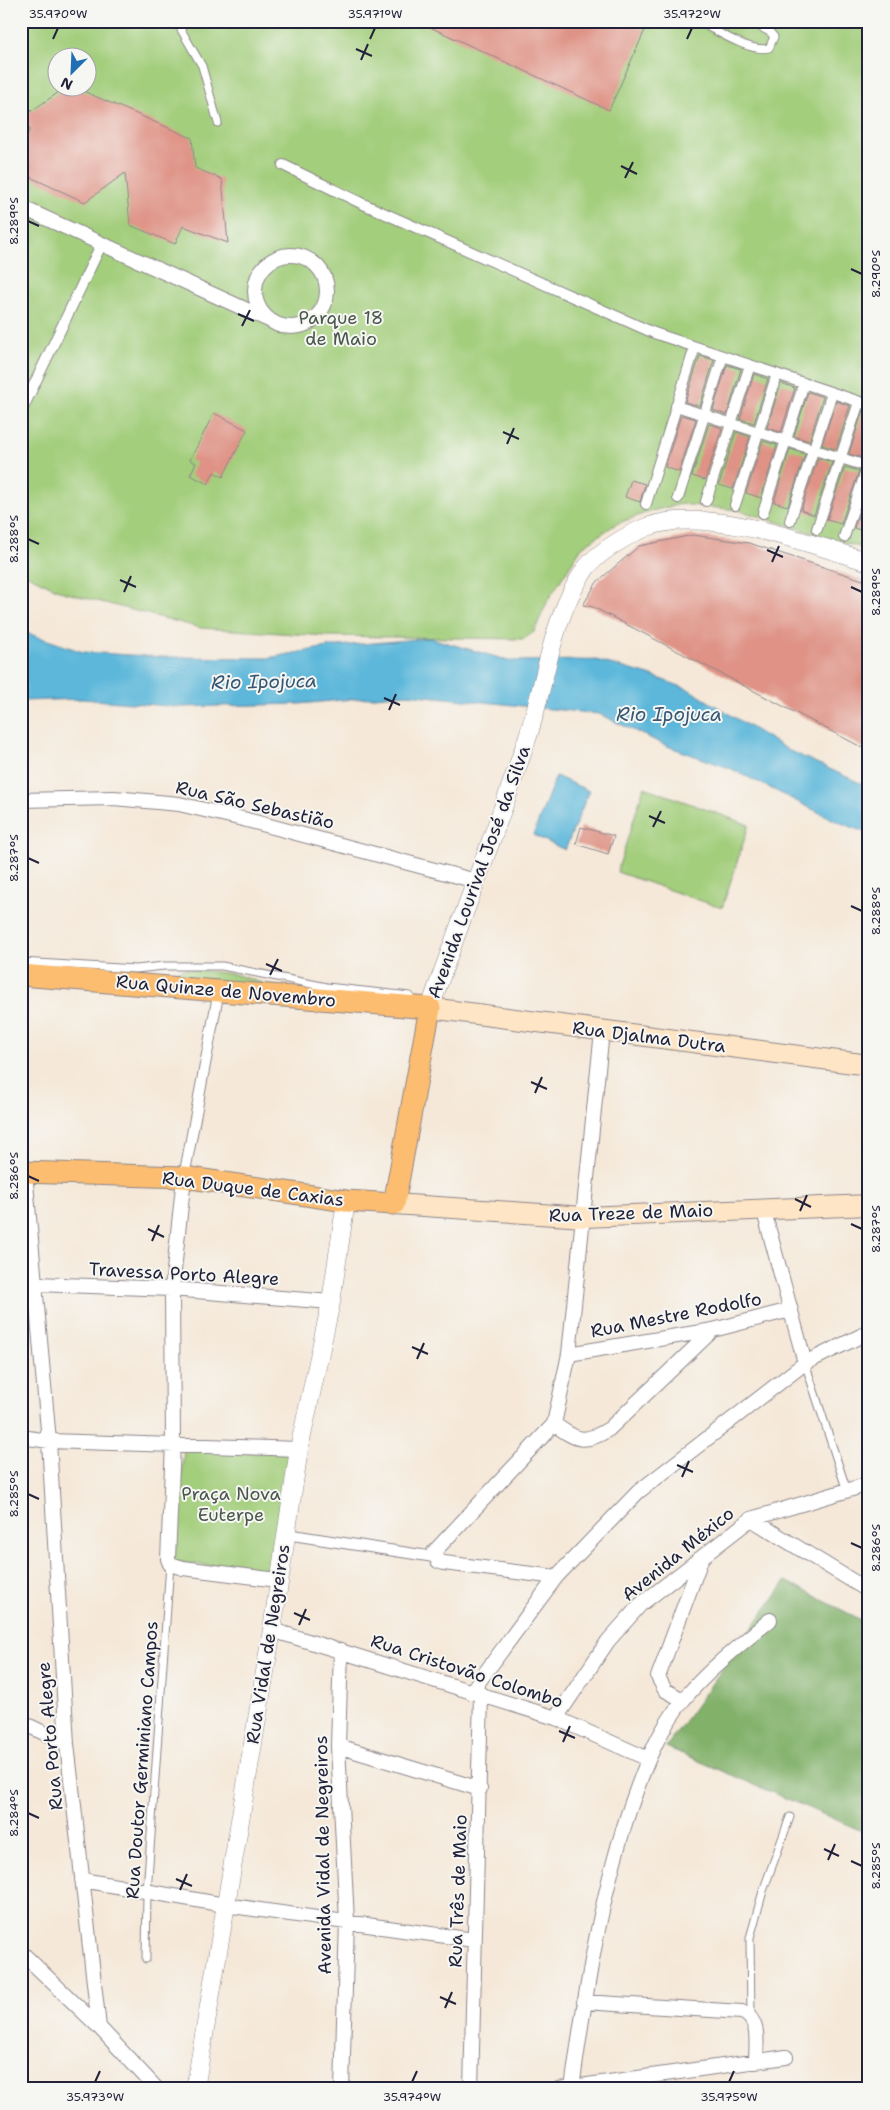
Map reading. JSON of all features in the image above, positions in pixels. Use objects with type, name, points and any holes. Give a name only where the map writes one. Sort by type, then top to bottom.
[{"type":"main road","name":"Rua Quinze de Novembro","points":[[21,975],[219,990],[425,1000]]},
{"type":"main road","name":"Rua Djalma Dutra","points":[[425,1000],[602,1031],[869,1065]]},
{"type":"main road","points":[[394,1204],[425,1000]]},
{"type":"main road","name":"Rua Duque de Caxias","points":[[23,1172],[184,1177],[346,1200],[394,1204]]},
{"type":"main road","name":"Rua Treze de Maio","points":[[394,1204],[584,1218],[763,1208],[869,1205]]},
{"type":"street","points":[[284,165],[360,203],[654,333],[864,403],[840,458],[817,529]]},
{"type":"street","points":[[21,207],[101,245],[282,326],[295,327],[307,324],[320,312],[328,296],[327,284],[322,272],[314,263],[303,257],[292,255],[280,257],[262,270],[257,280],[257,303],[271,321]]},
{"type":"street","points":[[21,412],[101,245]]},
{"type":"street","points":[[646,504],[695,347]]},
{"type":"street","points":[[678,498],[723,356]]},
{"type":"street","points":[[706,501],[750,365]]},
{"type":"street","points":[[735,505],[777,374]]},
{"type":"street","points":[[762,513],[804,383]]},
{"type":"street","points":[[790,521],[832,392]]},
{"type":"street","points":[[676,406],[840,458],[868,465],[844,537]]},
{"type":"street","name":"Avenida Lourival José da Silva","points":[[425,1000],[476,881],[529,734],[568,599],[587,567],[613,545],[647,527],[679,520],[718,522],[766,532],[869,562]]},
{"type":"street","name":"Rua São Sebastião","points":[[21,800],[114,798],[179,804],[243,818],[476,881]]},
{"type":"street","points":[[219,990],[184,1177],[172,1289],[173,1444],[166,1554],[170,1564],[182,1568],[278,1580]]},
{"type":"street","points":[[434,1557],[437,1548],[554,1424],[569,1354],[602,1031]]},
{"type":"street","name":"Rua Porto Alegre","points":[[23,1172],[36,1284],[49,1441],[68,1744],[99,2027]]},
{"type":"street","name":"Rua Vidal de Negreiros","points":[[195,2089],[272,1630],[299,1449],[330,1302],[346,1200]]},
{"type":"street","points":[[763,1208],[805,1363]]},
{"type":"street","name":"Travessa Porto Alegre","points":[[36,1284],[172,1289],[330,1302]]},
{"type":"street","name":"Rua Mestre Rodolfo","points":[[569,1354],[713,1330],[790,1310]]},
{"type":"street","points":[[554,1424],[575,1438],[587,1440],[597,1437],[609,1429],[713,1330]]},
{"type":"street","points":[[476,1693],[556,1577],[638,1492],[805,1363],[869,1332]]},
{"type":"street","points":[[21,1437],[49,1441],[299,1449]]},
{"type":"street","name":"Avenida México","points":[[556,1718],[608,1641],[634,1612],[751,1519],[869,1484]]},
{"type":"street","points":[[751,1519],[869,1591]]},
{"type":"street","points":[[286,1534],[434,1557],[438,1561],[444,1562],[556,1577]]},
{"type":"street","points":[[683,1700],[665,1690],[658,1677],[702,1557]]},
{"type":"street","points":[[770,1620],[716,1665],[683,1700],[646,1758],[615,1854],[566,2088],[630,2085],[786,2057]]},
{"type":"street","name":"Rua Cristovão Colombo","points":[[272,1630],[556,1718],[646,1758]]},
{"type":"street","name":"Avenida Vidal de Negreiros","points":[[341,1650],[338,1746],[346,1921],[342,2089]]},
{"type":"street","name":"Rua Três de Maio","points":[[471,2089],[480,1790],[476,1693]]},
{"type":"street","points":[[21,1722],[68,1744]]},
{"type":"street","points":[[338,1746],[480,1790]]},
{"type":"street","points":[[82,1880],[225,1905],[474,1940]]},
{"type":"street","points":[[21,1952],[99,2027],[157,2089]]},
{"type":"street","points":[[584,2002],[742,2012],[751,2016],[756,2024],[756,2062]]},
{"type":"lane","points":[[176,21],[202,66],[218,123]]},
{"type":"lane","points":[[697,21],[745,44],[762,50],[769,48],[774,37],[770,32],[748,21]]},
{"type":"lane","points":[[21,962],[136,969],[164,966],[222,966],[318,985],[425,1000]]},
{"type":"lane","points":[[21,1284],[36,1284]]},
{"type":"lane","points":[[805,1363],[847,1491]]},
{"type":"lane","name":"Rua Doutor Germiniano Campos","points":[[146,1959],[146,1892],[170,1564]]},
{"type":"lane","points":[[751,2016],[750,1938],[763,1891],[790,1816]]},
{"type":"green space","name":"Parque 18 de Maio","points":[[21,21],[869,21],[869,550],[738,510],[681,504],[651,511],[616,524],[582,547],[548,600],[534,632],[524,639],[327,636],[201,628],[63,592],[21,572]]},
{"type":"green space","points":[[644,787],[749,825],[722,908],[617,872]]},
{"type":"green space","points":[[187,969],[234,974],[278,988],[141,976]]},
{"type":"green space","name":"Praça Nova Euterpe","points":[[184,1449],[293,1453],[274,1573],[173,1562]]},
{"type":"green space","points":[[786,1581],[869,1624],[869,1834],[666,1747]]},
{"type":"water","name":"Rio Ipojuca","points":[[21,631],[83,652],[161,657],[268,658],[327,647],[430,638],[510,661],[596,660],[649,675],[688,689],[788,750],[869,787],[869,834],[836,821],[732,769],[667,746],[599,714],[407,694],[299,704],[181,707],[82,699],[22,701]]},
{"type":"water","points":[[556,776],[589,791],[565,850],[533,835]]},
{"type":"building","points":[[417,21],[626,21],[645,30],[609,110]]},
{"type":"building","points":[[98,97],[192,138],[195,168],[222,179],[228,243],[183,226],[175,244],[130,225],[125,173],[85,202],[21,173],[21,148],[30,129],[21,125],[21,118],[50,98]]},
{"type":"building","points":[[700,356],[714,360],[700,406],[685,402]]},
{"type":"building","points":[[727,365],[741,369],[727,415],[713,410]]},
{"type":"building","points":[[754,374],[768,379],[754,423],[740,419]]},
{"type":"building","points":[[781,383],[795,388],[781,432],[767,428]]},
{"type":"building","points":[[808,392],[823,397],[809,441],[794,436]]},
{"type":"building","points":[[836,401],[850,406],[836,449],[822,445]]},
{"type":"building","points":[[863,410],[869,412],[869,455],[864,458],[849,454]]},
{"type":"building","points":[[214,413],[247,430],[223,477],[214,472],[208,484],[190,475],[196,463],[190,460]]},
{"type":"building","points":[[681,415],[696,419],[679,472],[665,467]]},
{"type":"building","points":[[709,424],[722,428],[705,480],[692,476]]},
{"type":"building","points":[[736,432],[750,437],[733,489],[719,485]]},
{"type":"building","points":[[763,441],[777,445],[761,498],[746,493]]},
{"type":"building","points":[[790,449],[805,454],[788,506],[774,502]]},
{"type":"building","points":[[818,458],[832,462],[814,515],[801,510]]},
{"type":"building","points":[[845,467],[859,471],[841,524],[827,520]]},
{"type":"building","points":[[631,480],[645,484],[640,502],[625,497]]},
{"type":"building","points":[[869,484],[869,533],[854,528]]},
{"type":"building","points":[[693,535],[749,543],[869,582],[869,751],[593,607],[583,605],[597,582],[639,546]]},
{"type":"building","points":[[581,827],[614,836],[608,854],[576,844]]}]
